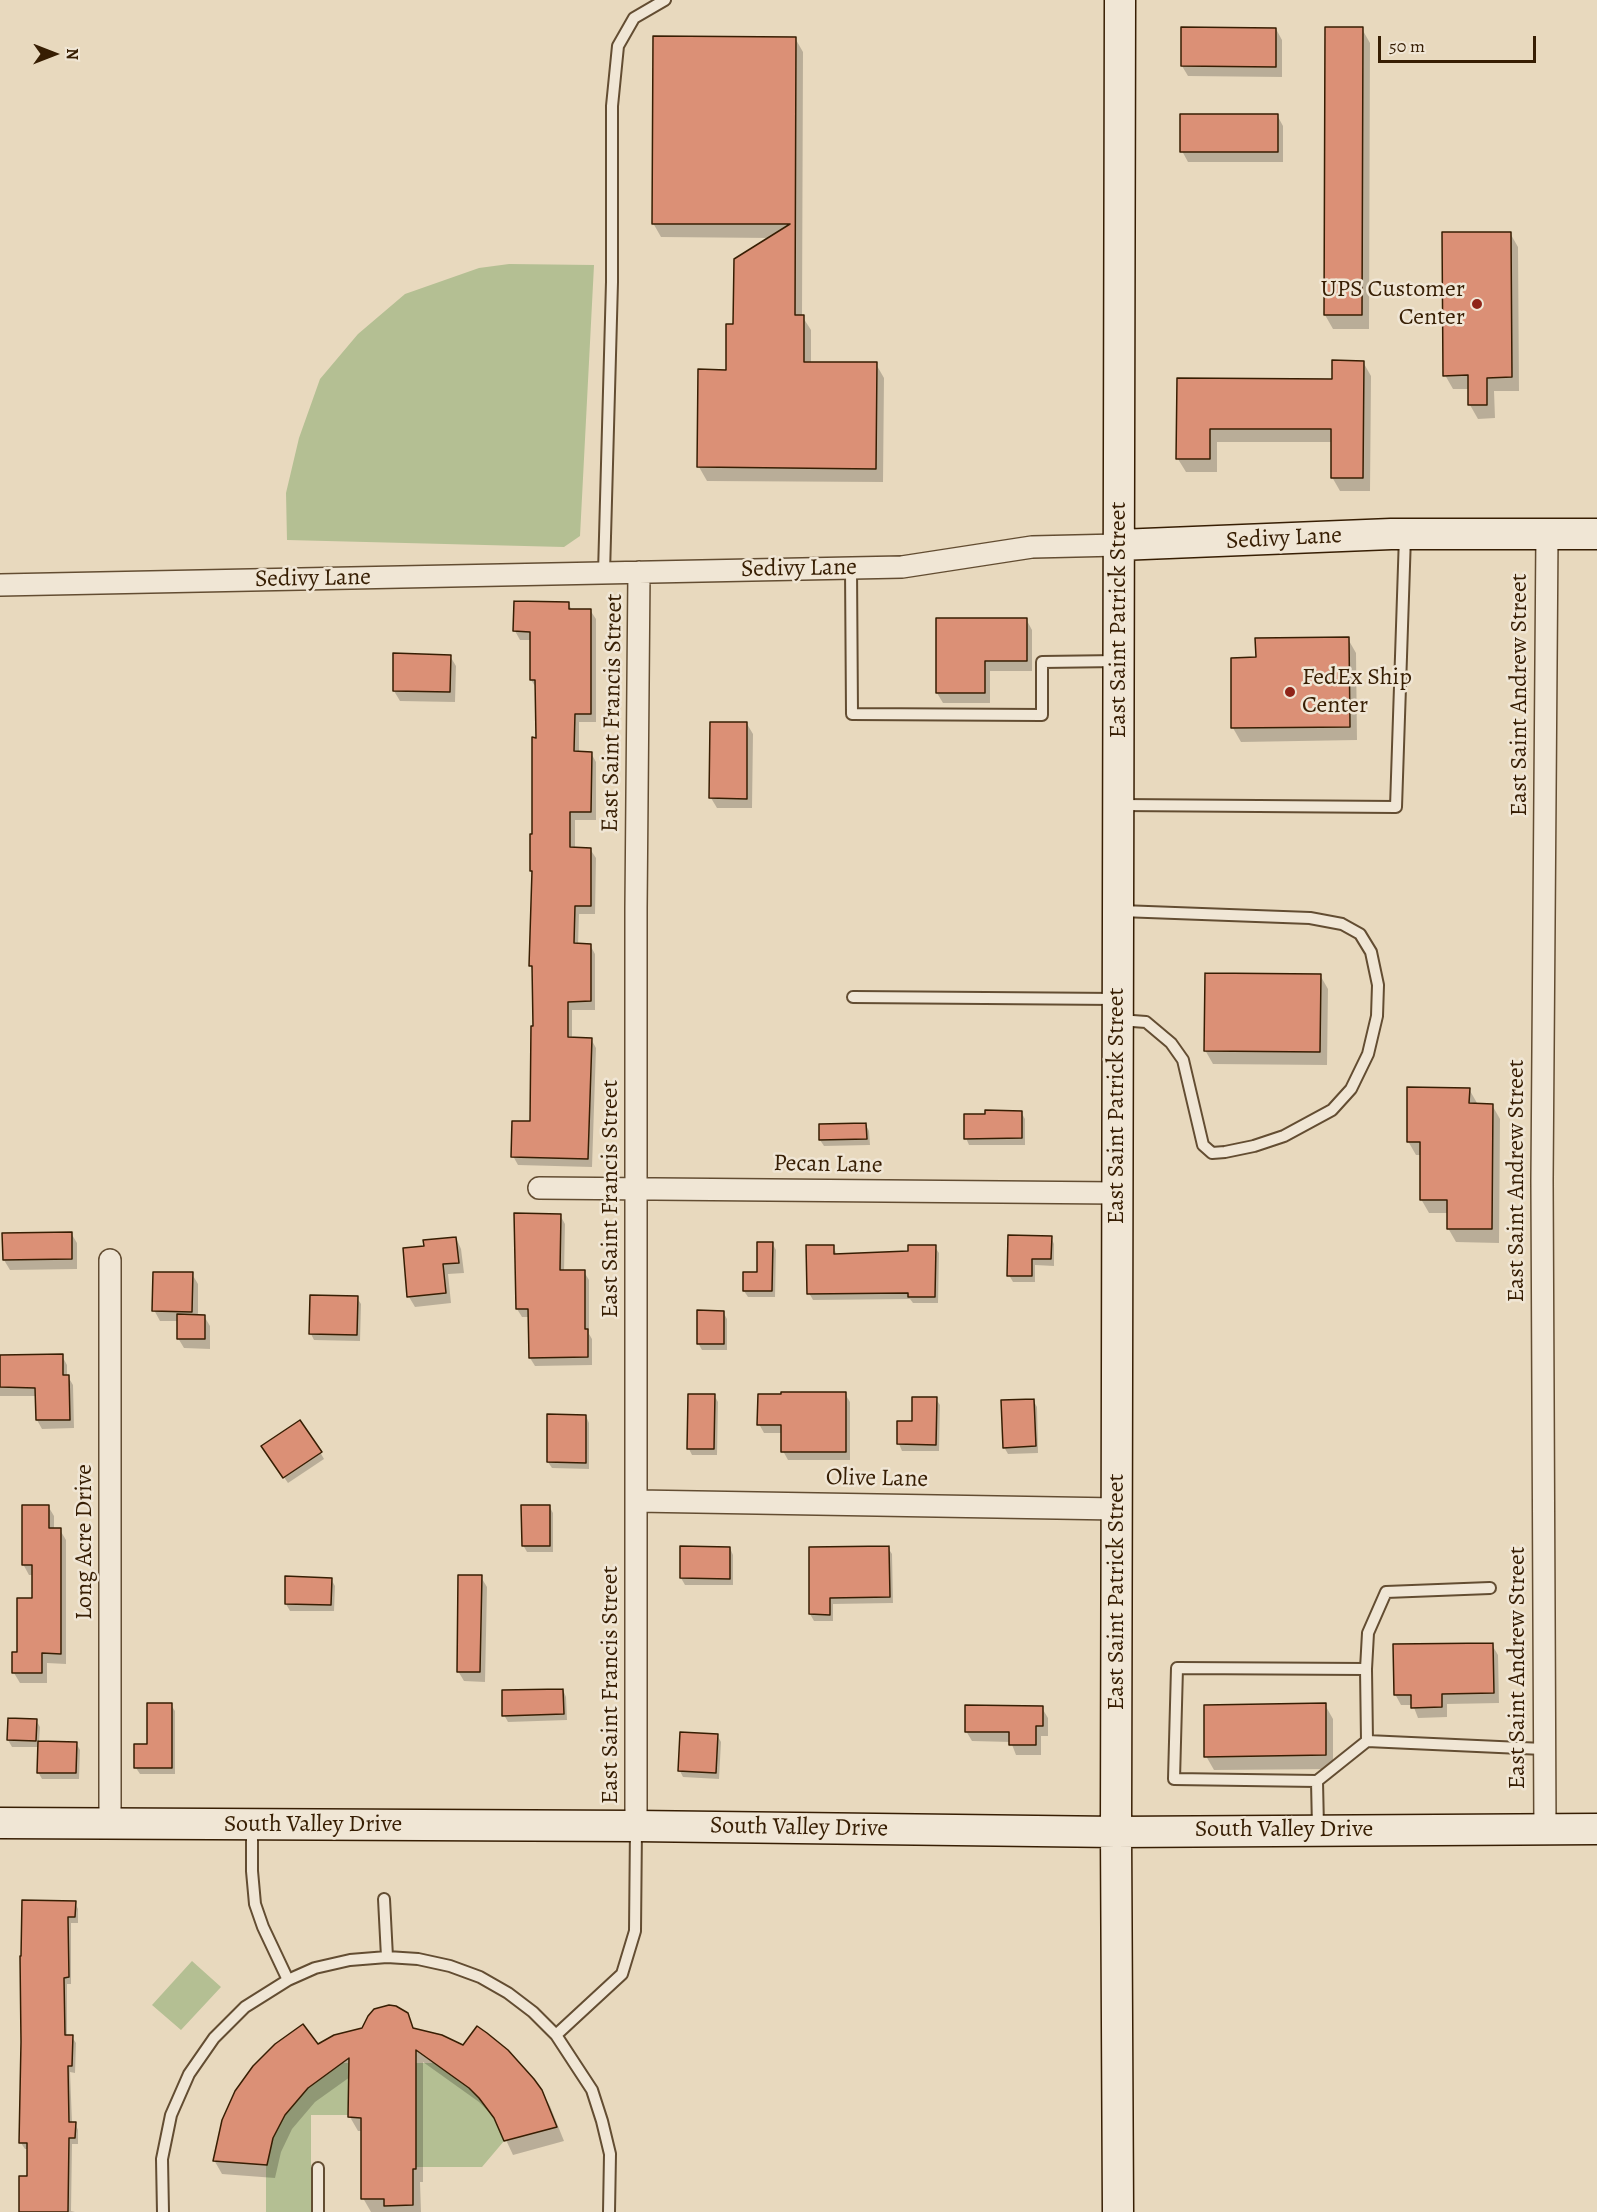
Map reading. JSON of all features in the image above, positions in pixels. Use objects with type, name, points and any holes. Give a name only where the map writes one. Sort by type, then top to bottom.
[{"type":"main road","name":"East Saint Patrick Street","points":[[1118,2212],[1116,1832],[1120,0]]},
{"type":"main road","name":"Sedivy Lane","points":[[1119,545],[1406,534],[1597,534]]},
{"type":"main road","name":"South Valley Drive","points":[[0,1823],[636,1826],[1116,1832],[1597,1829]]},
{"type":"street","name":"East Saint Andrew Street","points":[[1545,1829],[1542,1180],[1547,534]]},
{"type":"street","name":"Sedivy Lane","points":[[0,585],[902,567],[1032,547],[1119,545]]},
{"type":"street","name":"East Saint Francis Street","points":[[636,1826],[636,897],[639,572]]},
{"type":"street","name":"Pecan Lane","points":[[539,1188],[1117,1193]]},
{"type":"street","name":"Long Acre Drive","points":[[110,1260],[110,1824]]},
{"type":"street","name":"Olive Lane","points":[[637,1501],[1117,1509]]},
{"type":"lane","points":[[604,573],[612,282],[612,106],[618,46],[634,18],[665,0]]},
{"type":"lane","points":[[1118,805],[1396,807],[1406,534]]},
{"type":"lane","points":[[851,568],[852,714],[1042,715],[1042,662],[1119,661]]},
{"type":"lane","points":[[853,997],[1118,1009],[1146,1022],[1171,1043],[1183,1060],[1203,1145],[1212,1153],[1254,1146],[1284,1136],[1332,1110],[1351,1089],[1368,1054],[1377,1016],[1378,985],[1371,952],[1360,934],[1342,924],[1310,918],[1118,911]]},
{"type":"lane","points":[[1367,1741],[1368,1633],[1386,1592],[1490,1588]]},
{"type":"lane","points":[[1366,1669],[1177,1668],[1174,1779],[1317,1781],[1367,1741],[1543,1749]]},
{"type":"lane","points":[[1317,1781],[1318,1830]]},
{"type":"lane","points":[[252,1825],[255,1904],[263,1927],[288,1980]]},
{"type":"lane","points":[[556,2035],[622,1974],[635,1931],[636,1826]]},
{"type":"lane","points":[[384,1899],[387,1957]]},
{"type":"lane","points":[[163,2212],[162,2158],[171,2115],[189,2074],[214,2038],[245,2007],[288,1980],[315,1968],[350,1960],[387,1957],[424,1960],[450,1966],[480,1977],[508,1993],[533,2012],[556,2035],[592,2090],[602,2121],[610,2154],[609,2212]]},
{"type":"lane","points":[[318,2168],[318,2212]]},
{"type":"green space","points":[[509,264],[594,265],[580,536],[564,547],[287,540],[286,493],[299,438],[320,379],[358,334],[405,294],[479,268]]},
{"type":"green space","points":[[192,1961],[221,1987],[181,2030],[152,2005]]},
{"type":"green space","points":[[330,2063],[349,2063],[348,2115],[311,2115],[311,2212],[266,2212],[266,2165],[273,2138],[285,2115],[308,2088],[328,2073]]},
{"type":"green space","points":[[416,2063],[443,2063],[479,2098],[494,2118],[504,2141],[482,2167],[416,2167]]},
{"type":"building","points":[[1181,27],[1276,28],[1276,67],[1181,66]]},
{"type":"building","points":[[1325,27],[1363,27],[1362,315],[1324,315]]},
{"type":"building","points":[[653,36],[796,37],[795,315],[804,315],[804,362],[877,362],[876,469],[697,467],[698,369],[726,370],[726,324],[733,324],[734,259],[790,224],[652,224]]},
{"type":"building","points":[[1180,114],[1278,114],[1278,152],[1180,152]]},
{"type":"building","name":"UPS Customer Center","points":[[1442,232],[1511,232],[1512,377],[1487,378],[1487,405],[1468,405],[1468,375],[1443,376]]},
{"type":"building","points":[[1332,360],[1364,361],[1363,478],[1331,478],[1331,429],[1210,429],[1210,459],[1176,459],[1177,378],[1332,379]]},
{"type":"building","points":[[514,601],[569,602],[569,609],[591,609],[591,714],[575,714],[574,751],[592,752],[591,812],[570,812],[570,847],[591,848],[591,906],[575,906],[574,943],[591,944],[591,1001],[568,1002],[568,1037],[592,1038],[588,1159],[511,1157],[512,1121],[530,1121],[531,1026],[533,1026],[532,966],[529,966],[532,871],[530,871],[530,834],[532,834],[532,737],[536,738],[535,680],[530,680],[530,632],[513,631]]},
{"type":"building","points":[[936,618],[1027,618],[1027,661],[985,661],[985,693],[936,693]]},
{"type":"building","name":"FedEx Ship Center","points":[[1349,637],[1350,727],[1231,728],[1231,658],[1256,657],[1255,638]]},
{"type":"building","points":[[393,653],[451,655],[450,692],[393,691]]},
{"type":"building","points":[[710,722],[747,722],[747,799],[709,798]]},
{"type":"building","points":[[1205,973],[1321,974],[1320,1052],[1204,1051]]},
{"type":"building","points":[[1407,1087],[1470,1088],[1469,1103],[1493,1104],[1492,1229],[1447,1229],[1447,1200],[1420,1200],[1420,1142],[1407,1142]]},
{"type":"building","points":[[985,1110],[1022,1111],[1022,1138],[964,1139],[964,1114],[985,1114]]},
{"type":"building","points":[[866,1123],[867,1139],[819,1140],[819,1124]]},
{"type":"building","points":[[514,1213],[561,1214],[560,1270],[585,1270],[585,1329],[588,1329],[588,1357],[529,1358],[528,1309],[516,1309]]},
{"type":"building","points":[[72,1232],[72,1259],[3,1260],[2,1233]]},
{"type":"building","points":[[1008,1235],[1052,1236],[1051,1259],[1032,1259],[1032,1276],[1007,1276]]},
{"type":"building","points":[[456,1237],[459,1263],[443,1264],[446,1293],[407,1297],[403,1248],[424,1246],[423,1240]]},
{"type":"building","points":[[757,1242],[773,1242],[772,1291],[743,1291],[743,1272],[757,1272]]},
{"type":"building","points":[[806,1245],[834,1245],[834,1254],[908,1251],[908,1245],[936,1245],[935,1297],[908,1297],[908,1293],[807,1294]]},
{"type":"building","points":[[153,1272],[193,1272],[192,1312],[152,1311]]},
{"type":"building","points":[[310,1295],[358,1296],[357,1335],[309,1334]]},
{"type":"building","points":[[697,1310],[724,1311],[724,1344],[697,1344]]},
{"type":"building","points":[[177,1314],[205,1315],[205,1339],[177,1339]]},
{"type":"building","points":[[63,1354],[63,1375],[69,1375],[70,1420],[36,1420],[35,1388],[0,1387],[0,1355]]},
{"type":"building","points":[[781,1392],[846,1392],[846,1452],[781,1452],[781,1425],[757,1425],[758,1394],[781,1394]]},
{"type":"building","points":[[688,1394],[715,1394],[714,1449],[687,1449]]},
{"type":"building","points":[[912,1397],[937,1397],[936,1445],[897,1444],[897,1421],[912,1421]]},
{"type":"building","points":[[1034,1399],[1036,1446],[1003,1448],[1001,1400]]},
{"type":"building","points":[[547,1414],[586,1415],[586,1463],[547,1462]]},
{"type":"building","points":[[300,1420],[322,1452],[283,1478],[261,1446]]},
{"type":"building","points":[[22,1505],[49,1505],[49,1528],[61,1528],[61,1654],[42,1653],[42,1673],[12,1673],[12,1652],[17,1652],[17,1598],[32,1598],[32,1565],[22,1565]]},
{"type":"building","points":[[521,1505],[550,1505],[550,1546],[522,1546]]},
{"type":"building","points":[[680,1546],[730,1547],[730,1579],[680,1578]]},
{"type":"building","points":[[889,1546],[890,1597],[830,1598],[830,1615],[809,1614],[809,1547]]},
{"type":"building","points":[[458,1575],[482,1575],[480,1672],[457,1672]]},
{"type":"building","points":[[285,1576],[332,1578],[331,1605],[285,1604]]},
{"type":"building","points":[[1493,1643],[1494,1693],[1442,1694],[1442,1707],[1411,1708],[1411,1695],[1394,1695],[1393,1644]]},
{"type":"building","points":[[563,1689],[564,1714],[502,1716],[502,1690]]},
{"type":"building","points":[[147,1703],[172,1703],[172,1768],[134,1768],[134,1744],[147,1744]]},
{"type":"building","points":[[1326,1703],[1326,1755],[1204,1757],[1204,1705]]},
{"type":"building","points":[[965,1705],[1043,1706],[1043,1726],[1036,1726],[1036,1745],[1009,1745],[1009,1732],[965,1732]]},
{"type":"building","points":[[8,1718],[37,1719],[36,1741],[7,1740]]},
{"type":"building","points":[[680,1732],[718,1734],[716,1773],[678,1771]]},
{"type":"building","points":[[38,1741],[77,1742],[76,1773],[37,1773]]},
{"type":"building","points":[[22,1900],[76,1901],[75,1917],[68,1917],[69,1977],[64,1978],[65,2035],[73,2035],[72,2066],[68,2066],[69,2122],[76,2122],[75,2138],[69,2138],[68,2212],[19,2212],[19,2176],[27,2176],[27,2143],[19,2143]]},
{"type":"building","points":[[389,2005],[408,2013],[413,2028],[442,2035],[463,2045],[477,2026],[487,2033],[508,2050],[534,2079],[542,2090],[557,2127],[504,2141],[494,2118],[479,2098],[469,2088],[416,2050],[416,2169],[413,2169],[413,2205],[384,2206],[384,2199],[361,2199],[361,2118],[348,2117],[349,2058],[308,2088],[285,2115],[273,2138],[267,2165],[213,2161],[222,2120],[235,2091],[253,2066],[275,2044],[303,2024],[318,2044],[334,2035],[362,2028],[374,2009]]},
{"type":"place","name":"UPS Customer Center","points":[[1477,304]]},
{"type":"place","name":"FedEx Ship Center","points":[[1290,692]]}]
